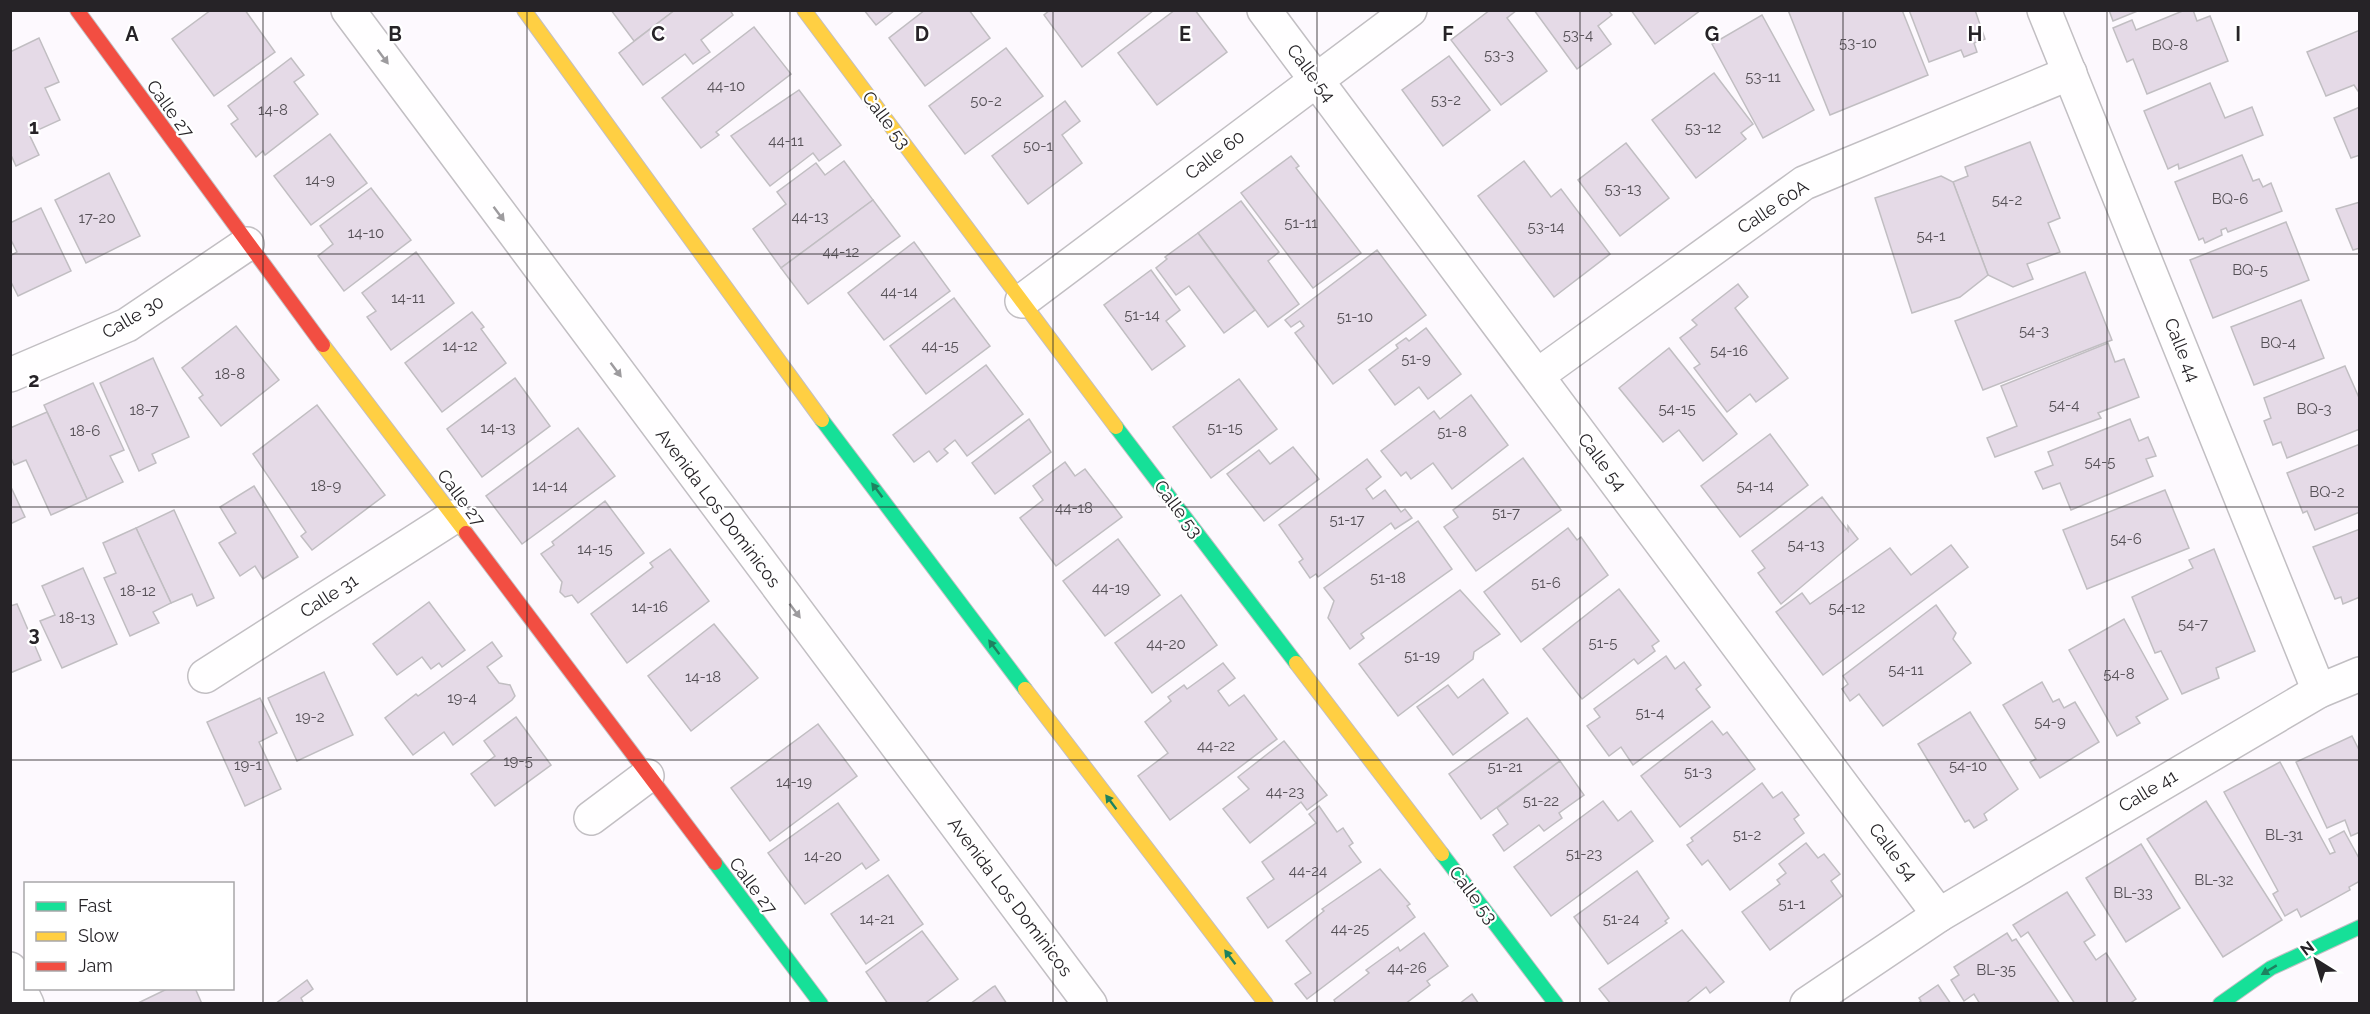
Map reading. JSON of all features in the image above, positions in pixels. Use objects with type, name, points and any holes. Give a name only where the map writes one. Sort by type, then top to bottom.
[{"type":"street","name":"Calle 27","points":[[76,10],[247,244],[821,1004]]},
{"type":"street","name":"Avenida Los Dominicos","points":[[348,10],[1090,1004]]},
{"type":"street","points":[[524,10],[603,122],[1047,718],[1266,1004]]},
{"type":"street","name":"Calle 53","points":[[804,10],[1556,1004]]},
{"type":"street","name":"Calle 54","points":[[1264,10],[1939,915]]},
{"type":"street","name":"Calle 60","points":[[1022,301],[1410,10]]},
{"type":"street","name":"Calle 44","points":[[2044,10],[2319,690]]},
{"type":"street","name":"Calle 60A","points":[[1538,375],[1804,183],[2070,73]]},
{"type":"street","name":"Calle 30","points":[[10,375],[127,325],[247,244]]},
{"type":"street","name":"Calle 31","points":[[205,676],[453,517]]},
{"type":"street","name":"Calle 41","points":[[1939,915],[2319,690],[2360,674]]},
{"type":"street","points":[[591,818],[647,776]]},
{"type":"street","points":[[1807,1004],[1939,915]]},
{"type":"street","points":[[2220,1004],[2271,968],[2360,927]]},
{"type":"street","points":[[10,969],[27,1004]]},
{"type":"building","points":[[211,10],[245,10],[275,52],[214,96],[172,39]]},
{"type":"building","points":[[611,10],[675,10],[634,41]]},
{"type":"building","points":[[675,10],[730,10],[733,15],[701,40],[710,52],[693,64],[685,54],[643,85],[619,53]]},
{"type":"building","points":[[864,10],[895,10],[876,25]]},
{"type":"building","points":[[925,10],[969,10],[990,38],[925,86],[889,38]]},
{"type":"building","points":[[1050,10],[1154,10],[1082,67],[1044,15]]},
{"type":"building","points":[[1175,10],[1195,10],[1227,52],[1157,105],[1118,53]]},
{"type":"building","points":[[1490,10],[1517,10],[1507,18],[1547,71],[1501,105],[1451,40]]},
{"type":"building","points":[[1534,10],[1608,10],[1612,15],[1598,26],[1611,44],[1577,69]]},
{"type":"building","points":[[1631,10],[1701,10],[1655,44]]},
{"type":"building","points":[[1788,10],[1902,10],[1928,75],[1830,115]]},
{"type":"building","points":[[1909,10],[1975,10],[1985,39],[1974,43],[1977,52],[1964,57],[1961,50],[1929,62]]},
{"type":"building","points":[[2109,10],[2140,10],[2113,21]]},
{"type":"building","points":[[2185,10],[2193,10],[2197,21],[2210,16],[2228,61],[2147,94],[2133,59],[2127,62],[2113,28],[2132,20],[2136,30]]},
{"type":"building","points":[[1762,15],[1814,110],[1763,138],[1712,44]]},
{"type":"building","points":[[754,27],[791,74],[716,132],[719,135],[701,148],[662,98]]},
{"type":"building","points":[[2360,30],[2360,94],[2354,85],[2326,96],[2307,52]]},
{"type":"building","points":[[39,38],[59,82],[45,88],[60,120],[29,134],[39,155],[16,166],[10,153],[10,52]]},
{"type":"building","points":[[1006,48],[1043,96],[965,154],[929,106]]},
{"type":"building","points":[[1449,56],[1490,110],[1443,146],[1402,90]]},
{"type":"building","points":[[291,58],[304,75],[294,82],[318,114],[265,155],[263,151],[256,157],[231,124],[238,119],[228,106]]},
{"type":"building","points":[[1714,73],[1753,124],[1741,133],[1746,139],[1696,178],[1652,120]]},
{"type":"building","points":[[2210,83],[2225,118],[2252,107],[2263,135],[2179,169],[2178,164],[2168,169],[2144,111]]},
{"type":"building","points":[[799,90],[841,145],[819,161],[813,153],[770,186],[731,136]]},
{"type":"building","points":[[1065,101],[1080,121],[1062,135],[1082,163],[1028,204],[992,156]]},
{"type":"building","points":[[2360,107],[2360,155],[2351,158],[2334,118]]},
{"type":"building","points":[[330,134],[367,183],[311,225],[274,176]]},
{"type":"building","points":[[2030,142],[2060,218],[2048,223],[2060,252],[2027,264],[2033,279],[2013,287],[1988,275],[1953,182],[1968,176],[1965,167]]},
{"type":"building","points":[[1626,143],[1669,198],[1620,236],[1578,180]]},
{"type":"building","points":[[2242,155],[2253,181],[2259,179],[2263,187],[2271,183],[2282,211],[2228,232],[2226,228],[2221,230],[2222,235],[2205,243],[2203,238],[2199,240],[2175,182]]},
{"type":"building","points":[[1291,156],[1299,166],[1296,168],[1361,253],[1313,288],[1241,193]]},
{"type":"building","points":[[844,161],[873,200],[781,268],[753,229],[786,204],[777,192],[816,163],[825,175]]},
{"type":"building","points":[[1524,161],[1551,197],[1561,189],[1610,254],[1554,297],[1478,196]]},
{"type":"building","points":[[109,173],[140,236],[86,263],[55,200]]},
{"type":"building","points":[[1941,176],[1953,182],[1988,275],[1960,297],[1912,313],[1875,198]]},
{"type":"building","points":[[371,188],[411,240],[344,291],[318,256],[333,244],[320,226]]},
{"type":"building","points":[[873,200],[900,236],[808,304],[781,268]]},
{"type":"building","points":[[1241,201],[1279,252],[1268,261],[1299,304],[1268,327],[1198,233]]},
{"type":"building","points":[[2360,202],[2360,248],[2353,250],[2336,209]]},
{"type":"building","points":[[41,208],[71,271],[18,296],[10,280],[10,256],[17,252],[10,238],[10,223]]},
{"type":"building","points":[[2286,222],[2309,280],[2213,318],[2190,260]]},
{"type":"building","points":[[1198,233],[1255,310],[1224,333],[1189,286],[1176,295],[1156,268],[1167,259],[1165,257]]},
{"type":"building","points":[[914,242],[950,291],[884,340],[848,293]]},
{"type":"building","points":[[1377,250],[1426,315],[1333,384],[1295,333],[1304,326],[1300,321],[1291,327],[1285,320]]},
{"type":"building","points":[[416,252],[454,303],[391,350],[367,317],[376,311],[362,293]]},
{"type":"building","points":[[1151,270],[1180,310],[1166,321],[1185,346],[1152,370],[1104,305]]},
{"type":"building","points":[[2085,272],[2112,340],[1983,390],[1955,321]]},
{"type":"building","points":[[1738,284],[1748,297],[1735,308],[1788,378],[1756,402],[1750,394],[1727,412],[1694,368],[1700,364],[1680,338],[1697,325],[1692,320]]},
{"type":"building","points":[[954,298],[990,346],[926,394],[890,346]]},
{"type":"building","points":[[2301,300],[2324,358],[2254,385],[2231,327]]},
{"type":"building","points":[[472,312],[484,327],[481,329],[506,363],[442,412],[405,363]]},
{"type":"building","points":[[236,326],[279,380],[221,426],[199,398],[203,395],[182,368]]},
{"type":"building","points":[[1426,328],[1461,374],[1428,399],[1419,387],[1395,405],[1369,370],[1398,348],[1396,345],[1406,338],[1409,341]]},
{"type":"building","points":[[2108,343],[2115,362],[2124,359],[2139,397],[2098,413],[2101,418],[1995,457],[1987,438],[2017,426],[2001,386]]},
{"type":"building","points":[[1669,348],[1737,434],[1703,461],[1679,430],[1663,442],[1619,388]]},
{"type":"building","points":[[153,358],[189,437],[152,454],[156,463],[139,471],[100,383]]},
{"type":"building","points":[[986,365],[1023,414],[967,456],[955,440],[944,449],[948,453],[937,462],[929,451],[914,462],[893,435]]},
{"type":"building","points":[[2345,366],[2360,400],[2360,429],[2287,458],[2281,442],[2273,445],[2264,421],[2271,418],[2264,398]]},
{"type":"building","points":[[515,378],[550,426],[482,477],[447,429]]},
{"type":"building","points":[[1239,379],[1277,429],[1211,478],[1173,427]]},
{"type":"building","points":[[93,383],[124,450],[110,456],[123,482],[87,499],[44,405]]},
{"type":"building","points":[[1471,395],[1508,445],[1452,489],[1433,463],[1411,479],[1406,472],[1401,476],[1381,451],[1434,411],[1440,419]]},
{"type":"building","points":[[317,405],[385,495],[312,550],[301,536],[306,532],[253,454]]},
{"type":"building","points":[[47,412],[87,499],[51,515],[26,460],[14,465],[10,456],[10,428]]},
{"type":"building","points":[[1029,419],[1051,452],[995,494],[972,463]]},
{"type":"building","points":[[2130,419],[2139,441],[2148,437],[2156,456],[2146,459],[2153,476],[2071,510],[2060,483],[2043,489],[2035,472],[2053,465],[2048,452]]},
{"type":"building","points":[[578,428],[615,476],[522,544],[486,496]]},
{"type":"building","points":[[1770,434],[1808,485],[1740,537],[1701,486]]},
{"type":"building","points":[[2360,444],[2360,512],[2315,530],[2307,511],[2303,513],[2287,473]]},
{"type":"building","points":[[1293,447],[1319,479],[1264,521],[1227,474],[1259,450],[1270,464]]},
{"type":"building","points":[[1523,458],[1561,510],[1476,571],[1444,527],[1458,517],[1453,510]]},
{"type":"building","points":[[1367,459],[1381,477],[1366,489],[1373,499],[1385,490],[1401,512],[1405,509],[1412,518],[1395,529],[1391,523],[1318,577],[1316,574],[1310,578],[1299,562],[1303,559],[1279,525]]},
{"type":"building","points":[[1065,462],[1075,476],[1085,469],[1122,517],[1056,566],[1020,518],[1043,500],[1033,486]]},
{"type":"building","points":[[10,485],[25,517],[10,524]]},
{"type":"building","points":[[254,486],[298,557],[263,579],[255,566],[240,576],[219,543],[236,533],[220,507]]},
{"type":"building","points":[[2165,490],[2189,548],[2087,589],[2063,530]]},
{"type":"building","points":[[1822,497],[1848,531],[1848,526],[1858,539],[1781,604],[1758,573],[1765,568],[1752,551]]},
{"type":"building","points":[[605,501],[644,553],[578,603],[572,595],[565,597],[560,592],[562,582],[541,554],[554,545],[552,542]]},
{"type":"building","points":[[174,510],[214,598],[197,606],[192,594],[171,603],[136,528]]},
{"type":"building","points":[[1418,521],[1452,569],[1361,634],[1364,638],[1350,649],[1328,618],[1334,601],[1324,588]]},
{"type":"building","points":[[136,528],[171,603],[153,612],[159,623],[130,636],[104,578],[116,573],[103,543]]},
{"type":"building","points":[[1568,528],[1577,540],[1581,537],[1608,575],[1521,642],[1484,592]]},
{"type":"building","points":[[2360,529],[2360,597],[2343,604],[2341,597],[2335,599],[2313,547]]},
{"type":"building","points":[[1118,539],[1160,595],[1105,636],[1063,581]]},
{"type":"building","points":[[1951,545],[1968,567],[1823,675],[1776,612],[1802,593],[1810,604],[1890,548],[1911,575]]},
{"type":"building","points":[[670,549],[709,601],[627,663],[591,614],[653,567],[650,563]]},
{"type":"building","points":[[2214,549],[2255,651],[2216,668],[2219,678],[2182,694],[2161,651],[2155,653],[2132,597],[2193,568],[2189,560]]},
{"type":"building","points":[[83,568],[117,644],[62,668],[40,621],[55,615],[42,586]]},
{"type":"building","points":[[1619,589],[1659,641],[1652,646],[1655,651],[1638,664],[1634,659],[1582,699],[1543,649]]},
{"type":"building","points":[[1460,590],[1500,634],[1474,652],[1473,659],[1398,716],[1359,664]]},
{"type":"building","points":[[1181,595],[1217,645],[1152,693],[1115,643]]},
{"type":"building","points":[[429,602],[465,650],[442,667],[439,663],[431,669],[422,657],[397,675],[373,644]]},
{"type":"building","points":[[17,604],[41,660],[10,673],[10,606]]},
{"type":"building","points":[[1936,605],[1956,633],[1953,639],[1971,663],[1883,726],[1859,694],[1850,701],[1842,689],[1848,684],[1843,676]]},
{"type":"building","points":[[2124,619],[2168,699],[2136,717],[2140,723],[2117,736],[2069,650]]},
{"type":"building","points":[[714,624],[758,678],[691,731],[648,676]]},
{"type":"building","points":[[492,642],[502,656],[487,667],[499,683],[510,685],[515,696],[453,745],[444,732],[413,755],[385,718]]},
{"type":"building","points":[[1666,656],[1675,669],[1684,662],[1701,685],[1696,689],[1710,707],[1633,765],[1621,747],[1609,756],[1587,726],[1600,717],[1594,709]]},
{"type":"building","points":[[1223,663],[1235,678],[1218,691],[1229,706],[1244,695],[1277,739],[1170,820],[1138,776],[1168,753],[1145,722],[1171,701],[1168,697],[1184,685],[1187,689]]},
{"type":"building","points":[[324,672],[353,735],[297,761],[268,698]]},
{"type":"building","points":[[1483,679],[1508,713],[1453,755],[1417,707],[1448,685],[1458,698]]},
{"type":"building","points":[[2042,682],[2053,702],[2059,699],[2064,708],[2075,702],[2099,742],[2040,778],[2030,762],[2036,759],[2003,705]]},
{"type":"building","points":[[260,698],[277,733],[259,742],[281,789],[245,806],[207,722]]},
{"type":"building","points":[[1970,712],[2018,789],[1984,814],[1987,820],[1974,828],[1969,820],[1965,822],[1918,744]]},
{"type":"building","points":[[516,717],[551,765],[495,806],[471,774],[495,756],[484,741]]},
{"type":"building","points":[[1527,718],[1560,761],[1481,819],[1449,774]]},
{"type":"building","points":[[1712,721],[1723,735],[1727,732],[1755,769],[1680,827],[1641,776]]},
{"type":"building","points":[[818,724],[857,776],[770,841],[731,788]]},
{"type":"building","points":[[2352,736],[2360,752],[2360,832],[2351,836],[2345,820],[2327,828],[2296,762]]},
{"type":"building","points":[[1284,741],[1327,795],[1307,810],[1301,802],[1250,843],[1223,809],[1249,789],[1238,777]]},
{"type":"building","points":[[1560,761],[1584,795],[1559,813],[1562,818],[1544,831],[1539,825],[1504,851],[1493,835],[1508,824],[1497,808]]},
{"type":"building","points":[[2280,762],[2330,854],[2335,852],[2329,839],[2344,831],[2360,860],[2360,881],[2349,887],[2350,890],[2301,917],[2297,909],[2285,916],[2273,894],[2278,891],[2224,792]]},
{"type":"building","points":[[1762,783],[1773,798],[1782,792],[1799,815],[1794,819],[1804,833],[1730,890],[1708,860],[1702,865],[1687,845],[1693,841],[1691,838]]},
{"type":"building","points":[[1603,801],[1618,821],[1631,811],[1653,841],[1551,916],[1514,867]]},
{"type":"building","points":[[2206,801],[2282,920],[2223,957],[2147,839]]},
{"type":"building","points":[[838,803],[879,860],[866,869],[862,863],[805,904],[768,853]]},
{"type":"building","points":[[1319,806],[1337,832],[1343,828],[1353,843],[1349,846],[1361,862],[1268,928],[1247,898],[1274,879],[1262,862],[1316,823],[1309,814]]},
{"type":"building","points":[[1806,843],[1818,858],[1824,854],[1840,874],[1831,881],[1842,896],[1770,950],[1742,912],[1780,884],[1777,880],[1786,873],[1779,864]]},
{"type":"building","points":[[2141,844],[2180,908],[2126,942],[2086,878]]},
{"type":"building","points":[[1380,869],[1410,904],[1407,906],[1415,917],[1307,999],[1295,984],[1311,973],[1286,941],[1324,911],[1322,909]]},
{"type":"building","points":[[1637,871],[1669,918],[1665,921],[1667,923],[1608,964],[1574,917]]},
{"type":"building","points":[[888,875],[923,924],[866,964],[831,914]]},
{"type":"building","points":[[2067,892],[2095,935],[2084,942],[2096,960],[2106,953],[2136,999],[2129,1004],[2075,1004],[2028,932],[2021,937],[2013,925]]},
{"type":"building","points":[[1682,930],[1724,982],[1710,993],[1706,987],[1685,1004],[1611,1004],[1599,989]]},
{"type":"building","points":[[922,931],[958,979],[924,1004],[888,1004],[866,972]]},
{"type":"building","points":[[1424,933],[1448,966],[1427,981],[1430,985],[1405,1004],[1336,1004],[1334,1000],[1369,973],[1366,970],[1398,947],[1400,951]]},
{"type":"building","points":[[2007,933],[2012,941],[2016,939],[2060,1004],[1980,1004],[1974,994],[1964,1001],[1951,980],[1959,975],[1954,967]]},
{"type":"building","points":[[307,980],[313,989],[301,998],[304,1004],[275,1004]]},
{"type":"building","points":[[1938,985],[1951,1004],[1917,1004],[1921,1001],[1919,998]]},
{"type":"building","points":[[995,986],[1007,1004],[970,1004],[993,987]]},
{"type":"building","points":[[165,990],[196,990],[202,1004],[136,1004]]},
{"type":"building","points":[[1472,994],[1479,1004],[1459,1004]]},
{"type":"traffic: fast","points":[[822,420],[1025,689]]},
{"type":"traffic: fast","points":[[1116,427],[1296,663]]},
{"type":"traffic: fast","points":[[1442,854],[1556,1004]]},
{"type":"traffic: fast","points":[[715,863],[821,1004]]},
{"type":"traffic: fast","points":[[2220,1004],[2271,968],[2360,927]]},
{"type":"traffic: slow","points":[[524,10],[822,420]]},
{"type":"traffic: slow","points":[[804,10],[1116,427]]},
{"type":"traffic: slow","points":[[323,345],[466,533]]},
{"type":"traffic: slow","points":[[1296,663],[1442,854]]},
{"type":"traffic: slow","points":[[1025,689],[1266,1004]]},
{"type":"traffic: jam","points":[[77,10],[323,345]]},
{"type":"traffic: jam","points":[[466,533],[715,863]]}]
